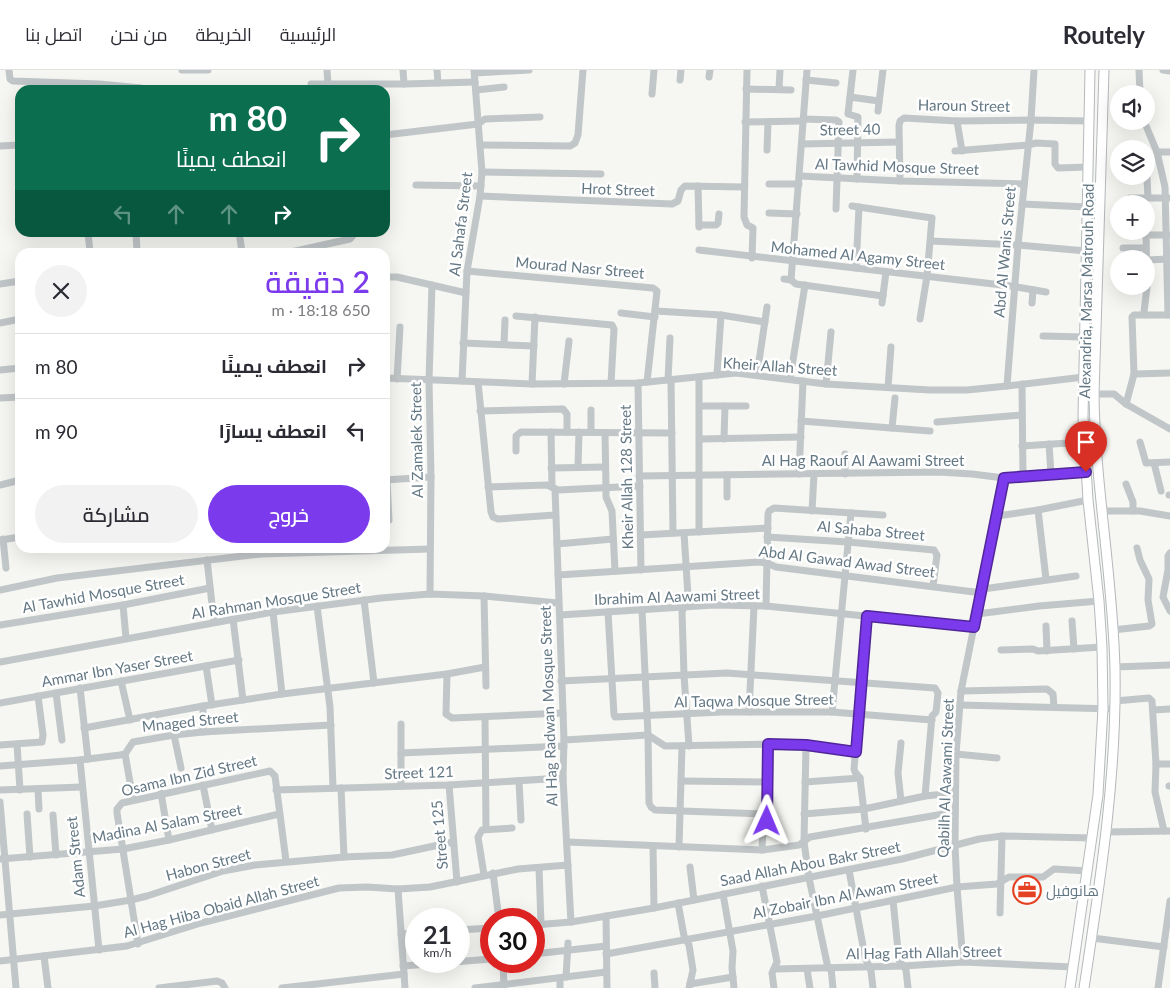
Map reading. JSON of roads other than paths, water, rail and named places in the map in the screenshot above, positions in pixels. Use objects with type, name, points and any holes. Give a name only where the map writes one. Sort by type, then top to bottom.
[{"type":"main road","name":"Alexandria, Marsa Matrouh Road","points":[[1070,988],[1092,838],[1101,752],[1103,708],[1099,601],[1084,442],[1084,336],[1090,70]]},
{"type":"main road","name":"Alexandria, Marsa Matrouh Road","points":[[1084,988],[1106,832],[1113,761],[1115,705],[1113,630],[1095,440],[1094,394],[1104,70]]},
{"type":"street","points":[[9,70],[10,79],[13,81],[110,85]]},
{"type":"street","points":[[182,70],[208,70]]},
{"type":"street","points":[[327,70],[328,84]]},
{"type":"street","points":[[403,70],[404,84]]},
{"type":"street","points":[[437,70],[438,83]]},
{"type":"street","points":[[475,72],[529,70]]},
{"type":"street","points":[[480,145],[570,146],[575,143],[578,135],[583,70]]},
{"type":"street","points":[[652,94],[654,70]]},
{"type":"street","points":[[680,80],[681,70]]},
{"type":"street","points":[[747,70],[744,217],[747,225],[753,228],[752,258]]},
{"type":"street","points":[[779,89],[780,70]]},
{"type":"street","points":[[807,70],[794,261],[788,280],[796,284],[883,299],[886,272]]},
{"type":"street","points":[[853,70],[848,113],[858,116],[857,179]]},
{"type":"street","points":[[878,111],[883,70]]},
{"type":"street","name":"Abd Al Wanis Street","points":[[1007,386],[1034,70]]},
{"type":"street","points":[[1138,70],[1139,85]]},
{"type":"street","points":[[1163,70],[1170,70]]},
{"type":"street","name":"Al Sahafa Street","points":[[462,381],[468,271],[482,172],[475,72]]},
{"type":"street","points":[[806,80],[836,83]]},
{"type":"street","points":[[311,84],[475,82]]},
{"type":"street","points":[[476,90],[504,87]]},
{"type":"street","points":[[746,89],[790,90]]},
{"type":"street","points":[[850,97],[879,101]]},
{"type":"street","points":[[390,134],[478,124],[485,119],[540,117]]},
{"type":"street","name":"Haroun Street","points":[[900,181],[899,123],[904,118],[957,121],[1088,121]]},
{"type":"street","points":[[745,122],[838,121],[836,208]]},
{"type":"street","points":[[957,121],[958,151],[1036,143],[1055,144],[1055,164],[1058,168],[1088,167]]},
{"type":"street","points":[[767,150],[768,122]]},
{"type":"street","points":[[1126,404],[1134,374],[1132,317],[1134,315],[1169,315],[1168,198],[1157,152],[1148,130]]},
{"type":"street","name":"Street 40","points":[[802,144],[898,142]]},
{"type":"street","points":[[0,146],[15,145]]},
{"type":"street","points":[[1157,152],[1170,152]]},
{"type":"street","points":[[482,172],[601,174]]},
{"type":"street","name":"Al Tawhid Mosque Street","points":[[799,180],[837,178],[1024,184]]},
{"type":"street","points":[[769,184],[799,180]]},
{"type":"street","points":[[416,185],[481,186]]},
{"type":"street","name":"Hrot Street","points":[[480,196],[672,204],[678,201],[680,190],[684,186],[744,187]]},
{"type":"street","points":[[698,186],[699,226],[716,225],[719,214]]},
{"type":"street","points":[[1155,198],[1168,198]]},
{"type":"street","points":[[1022,204],[1087,207]]},
{"type":"street","points":[[856,268],[856,206],[931,217],[933,219],[931,240],[920,319]]},
{"type":"street","points":[[769,213],[797,214]]},
{"type":"street","points":[[1155,234],[1168,235]]},
{"type":"street","points":[[309,248],[350,239],[352,237]]},
{"type":"street","name":"Mohamed Al Agamy Street","points":[[931,240],[1086,251]]},
{"type":"street","points":[[1123,248],[1146,248],[1146,240]]},
{"type":"street","name":"Mohamed Al Agamy Street","points":[[699,250],[752,258],[927,276],[1046,292]]},
{"type":"street","points":[[1155,260],[1169,259]]},
{"type":"street","name":"Mourad Nasr Street","points":[[468,271],[603,284],[650,286],[657,291],[647,382]]},
{"type":"street","points":[[390,276],[466,293]]},
{"type":"street","points":[[0,284],[15,282]]},
{"type":"street","name":"Al Zamalek Street","points":[[430,594],[431,477],[429,380],[432,285]]},
{"type":"street","points":[[790,379],[805,285]]},
{"type":"street","points":[[1032,303],[1033,290]]},
{"type":"street","points":[[1145,295],[1145,315]]},
{"type":"street","points":[[758,375],[767,307]]},
{"type":"street","points":[[621,313],[721,315],[765,322]]},
{"type":"street","points":[[718,375],[721,315]]},
{"type":"street","points":[[516,316],[612,325],[614,329],[611,383]]},
{"type":"street","points":[[532,384],[535,317]]},
{"type":"street","points":[[0,323],[15,320]]},
{"type":"street","points":[[504,344],[505,320]]},
{"type":"street","points":[[397,379],[400,327]]},
{"type":"street","points":[[826,384],[831,332]]},
{"type":"street","points":[[1043,336],[1084,336]]},
{"type":"street","points":[[670,338],[669,380],[672,433],[673,533]]},
{"type":"street","points":[[564,384],[569,341]]},
{"type":"street","points":[[463,343],[534,346]]},
{"type":"street","points":[[888,387],[891,347]]},
{"type":"street","points":[[0,370],[15,368]]},
{"type":"street","points":[[1134,374],[1170,373]]},
{"type":"street","name":"Kheir Allah Street","points":[[390,378],[564,384],[638,383],[736,374],[826,384],[930,390],[967,390],[1084,377]]},
{"type":"street","points":[[699,377],[699,532]]},
{"type":"street","points":[[799,474],[803,381]]},
{"type":"street","points":[[478,382],[491,514],[495,519],[556,515]]},
{"type":"street","name":"Kheir Allah 128 Street","points":[[638,383],[641,570]]},
{"type":"street","points":[[1022,384],[1023,477]]},
{"type":"street","points":[[1094,394],[1114,394],[1126,404],[1170,429]]},
{"type":"street","points":[[0,398],[15,397]]},
{"type":"street","points":[[892,428],[895,398]]},
{"type":"street","points":[[700,406],[746,406]]},
{"type":"street","points":[[724,439],[725,406]]},
{"type":"street","points":[[480,410],[563,409],[567,414],[567,432]]},
{"type":"street","points":[[591,410],[591,432]]},
{"type":"street","points":[[937,422],[1022,415]]},
{"type":"street","points":[[801,421],[930,431]]},
{"type":"street","name":"Al Hag Radwan Mosque Street","points":[[551,432],[560,615],[564,743],[563,778],[570,922]]},
{"type":"street","points":[[578,467],[579,432]]},
{"type":"street","points":[[516,451],[515,438],[518,433],[672,433]]},
{"type":"street","points":[[605,433],[606,497],[612,511],[615,571]]},
{"type":"street","points":[[700,439],[800,436]]},
{"type":"street","points":[[1022,446],[1084,442]]},
{"type":"street","points":[[1140,442],[1145,462],[1170,462]]},
{"type":"street","points":[[1050,444],[1051,474]]},
{"type":"street","points":[[845,454],[845,474]]},
{"type":"street","points":[[1154,463],[1161,491]]},
{"type":"street","points":[[552,468],[606,467]]},
{"type":"street","name":"Al Hag Raouf Al Aawami Street","points":[[639,476],[938,472],[1004,478],[1086,472]]},
{"type":"street","points":[[812,511],[814,474]]},
{"type":"street","points":[[727,475],[727,497]]},
{"type":"street","points":[[390,480],[431,477]]},
{"type":"street","name":"Qabilh Al Aawami Street","points":[[963,962],[956,887],[955,846],[956,754],[961,691],[1004,478]]},
{"type":"street","points":[[0,485],[15,481]]},
{"type":"street","points":[[1126,484],[1133,502],[1133,511]]},
{"type":"street","points":[[488,486],[547,485],[553,488],[640,486]]},
{"type":"street","points":[[997,516],[1088,500]]},
{"type":"street","points":[[766,606],[768,512],[774,508],[883,515]]},
{"type":"street","points":[[1038,510],[1046,579]]},
{"type":"street","points":[[1101,511],[1133,511],[1170,516]]},
{"type":"street","points":[[832,712],[851,513]]},
{"type":"street","points":[[641,535],[768,528]]},
{"type":"street","points":[[679,846],[681,782],[686,746],[687,714],[684,675],[683,608],[688,596],[684,533]]},
{"type":"street","name":"Al Sahaba Street","points":[[767,537],[934,550],[937,555],[933,586]]},
{"type":"street","points":[[6,568],[2,540],[15,538]]},
{"type":"street","points":[[557,544],[614,539]]},
{"type":"street","points":[[1113,630],[1149,626],[1152,624],[1148,600],[1149,579],[1140,560],[1137,548]]},
{"type":"street","points":[[390,550],[430,549]]},
{"type":"street","points":[[0,590],[57,578],[284,553]]},
{"type":"street","points":[[1170,553],[1168,556],[1167,596],[1170,611]]},
{"type":"street","points":[[207,560],[214,622]]},
{"type":"street","name":"Abd Al Gawad Awad Street","points":[[558,575],[759,562],[776,567],[845,576],[982,590],[1076,576]]},
{"type":"street","name":"Al Tawhid Mosque Street","points":[[0,625],[123,605],[210,588]]},
{"type":"street","name":"Al Rahman Mosque Street","points":[[0,662],[214,622],[364,600],[430,594],[484,596],[558,603]]},
{"type":"street","points":[[484,596],[486,686]]},
{"type":"street","points":[[364,600],[374,683]]},
{"type":"street","points":[[977,614],[1099,601]]},
{"type":"street","points":[[123,605],[126,638]]},
{"type":"street","name":"Ibrahim Al Aawami Street","points":[[560,615],[714,605],[766,606],[974,627]]},
{"type":"street","points":[[317,606],[328,689],[344,856]]},
{"type":"street","points":[[748,712],[754,606]]},
{"type":"street","points":[[642,610],[649,803],[651,807],[655,810],[767,814]]},
{"type":"street","points":[[273,612],[282,694]]},
{"type":"street","points":[[608,612],[612,678]]},
{"type":"street","points":[[866,829],[860,778],[854,771],[867,616]]},
{"type":"street","points":[[233,619],[243,700]]},
{"type":"street","points":[[1072,621],[1074,649]]},
{"type":"street","points":[[1046,626],[1047,651]]},
{"type":"street","points":[[1001,650],[1047,651],[1102,647]]},
{"type":"street","name":"Ammar Ibn Yaser Street","points":[[0,703],[239,660]]},
{"type":"street","points":[[1115,667],[1170,665]]},
{"type":"street","points":[[206,666],[212,705]]},
{"type":"street","points":[[84,728],[203,706],[282,694],[447,674],[485,667]]},
{"type":"street","points":[[561,681],[727,673],[934,688],[938,692],[936,710],[932,720],[925,796]]},
{"type":"street","points":[[447,674],[446,710],[448,717],[563,713]]},
{"type":"street","name":"Al Taqwa Mosque Street","points":[[612,678],[614,716],[748,712],[832,712],[932,720]]},
{"type":"street","points":[[121,681],[130,720]]},
{"type":"street","points":[[80,688],[88,759]]},
{"type":"street","points":[[961,691],[1048,689],[1052,694],[1054,707]]},
{"type":"street","points":[[56,692],[62,740]]},
{"type":"street","points":[[0,745],[39,743],[43,740],[38,696]]},
{"type":"street","points":[[960,705],[1103,708],[1149,698],[1152,701],[1153,710],[1156,764],[1155,792],[1167,831],[1106,832]]},
{"type":"street","points":[[203,706],[203,732]]},
{"type":"street","points":[[1153,710],[1170,709]]},
{"type":"street","points":[[484,717],[486,829]]},
{"type":"street","points":[[401,724],[401,786]]},
{"type":"street","name":"Mnaged Street","points":[[0,766],[18,766],[125,754],[130,745],[136,741],[174,735],[331,725]]},
{"type":"street","points":[[174,735],[181,768]]},
{"type":"street","points":[[401,753],[485,749],[648,736],[662,745],[806,745],[856,752]]},
{"type":"street","points":[[900,743],[898,773],[901,801]]},
{"type":"street","points":[[17,744],[20,790]]},
{"type":"street","points":[[762,850],[763,829],[767,823],[768,744]]},
{"type":"street","points":[[806,745],[804,842],[816,916],[833,988]]},
{"type":"street","points":[[125,754],[133,799]]},
{"type":"street","points":[[956,754],[997,758]]},
{"type":"street","name":"Adam Street","points":[[80,760],[99,950]]},
{"type":"street","points":[[1156,764],[1170,764]]},
{"type":"street","name":"Osama Ibn Zid Street","points":[[123,849],[117,813],[118,805],[133,799],[270,771],[275,776],[286,862]]},
{"type":"street","name":"Street 121","points":[[276,790],[449,785],[563,778]]},
{"type":"street","points":[[805,782],[860,778]]},
{"type":"street","points":[[519,781],[521,820]]},
{"type":"street","points":[[681,782],[768,782]]},
{"type":"street","points":[[203,785],[212,830]]},
{"type":"street","name":"Street 125","points":[[449,785],[456,882]]},
{"type":"street","points":[[0,790],[82,787]]},
{"type":"street","points":[[38,789],[39,809]]},
{"type":"street","points":[[804,814],[864,809],[925,796],[955,792]]},
{"type":"street","points":[[161,794],[169,840]]},
{"type":"street","points":[[0,802],[2,859],[16,988]]},
{"type":"street","points":[[567,842],[762,850],[799,845],[808,838],[955,812]]},
{"type":"street","points":[[27,814],[30,857]]},
{"type":"street","name":"Madina Al Salam Street","points":[[2,859],[123,849],[279,814]]},
{"type":"street","points":[[53,815],[56,855]]},
{"type":"street","points":[[484,875],[478,837],[482,830],[512,828]]},
{"type":"street","points":[[1000,912],[1002,836]]},
{"type":"street","name":"Saad Allah Abou Bakr Street","points":[[545,924],[654,908],[809,878],[935,852],[979,839],[1002,836],[1092,838]]},
{"type":"street","name":"Habon Street","points":[[0,915],[94,906],[131,900],[223,871],[254,865],[344,856],[392,855],[453,842]]},
{"type":"street","points":[[653,846],[654,908]]},
{"type":"street","points":[[123,849],[138,944]]},
{"type":"street","name":"Al Hag Hiba Obaid Allah Street","points":[[0,961],[138,944],[201,923],[291,902],[326,891],[353,887],[398,889],[430,887],[518,869],[568,865]]},
{"type":"street","points":[[690,867],[694,900]]},
{"type":"street","points":[[538,908],[539,868]]},
{"type":"street","name":"Al Zobair Ibn Al Awam Street","points":[[545,951],[568,946],[606,950],[686,940],[956,887],[997,884],[1009,878],[1046,876],[1056,869],[1088,871]]},
{"type":"street","points":[[849,870],[865,957],[870,967],[872,988]]},
{"type":"street","points":[[493,873],[498,908]]},
{"type":"street","points":[[762,886],[777,962],[772,976],[774,988]]},
{"type":"street","points":[[398,889],[405,988]]},
{"type":"street","points":[[723,894],[733,951],[732,977],[734,988]]},
{"type":"street","points":[[893,900],[899,960],[907,972],[908,988]]},
{"type":"street","points":[[1158,988],[1170,901]]},
{"type":"street","points":[[678,903],[686,940],[689,944],[693,970],[689,986],[732,977]]},
{"type":"street","points":[[606,916],[606,988]]},
{"type":"street","points":[[401,934],[405,934]]},
{"type":"street","points":[[1092,938],[1164,947]]},
{"type":"street","points":[[560,988],[568,946]]},
{"type":"street","points":[[44,956],[48,988]]},
{"type":"street","points":[[282,988],[334,985],[404,970],[480,960]]},
{"type":"street","name":"Al Hag Fath Allah Street","points":[[775,969],[904,966],[963,962],[1073,967]]},
{"type":"street","points":[[808,968],[810,988]]},
{"type":"street","points":[[475,988],[504,986],[606,972]]},
{"type":"street","points":[[503,973],[504,986]]},
{"type":"street","points":[[654,973],[655,988]]},
{"type":"street","points":[[159,988],[217,981],[222,983],[225,988]]},
{"type":"place","name":"هانوفيل","points":[[1027,890]]}]
